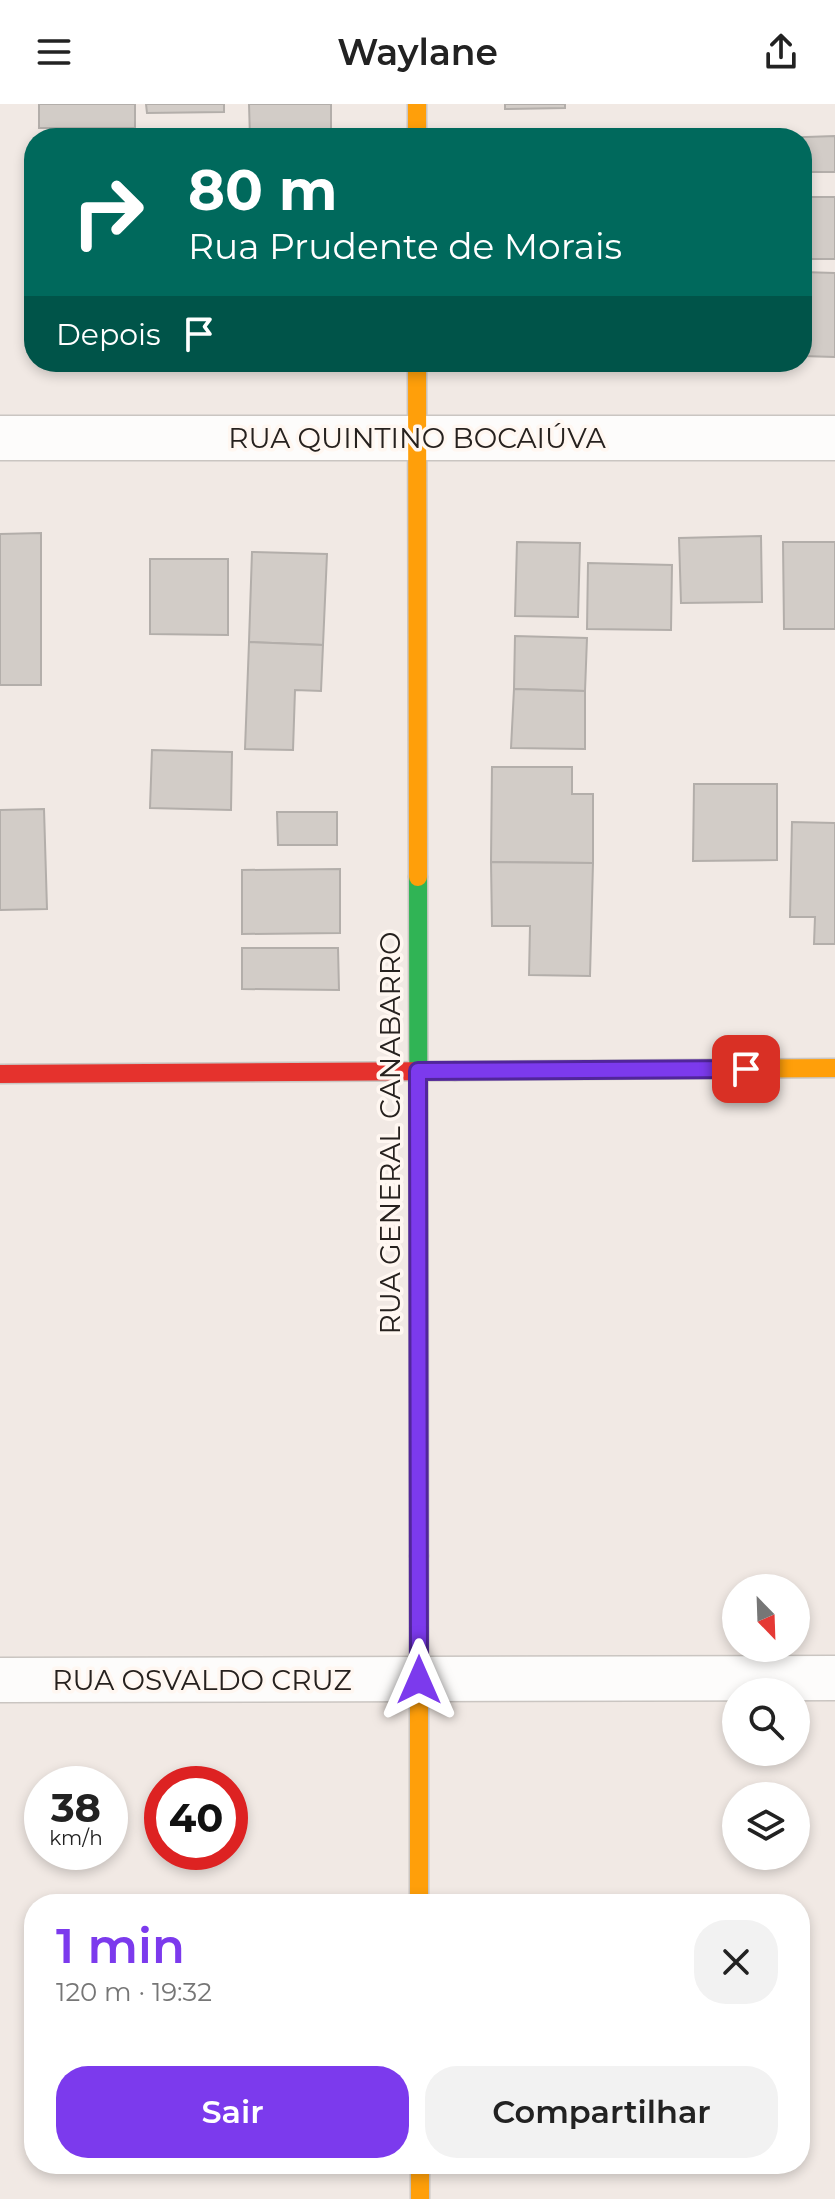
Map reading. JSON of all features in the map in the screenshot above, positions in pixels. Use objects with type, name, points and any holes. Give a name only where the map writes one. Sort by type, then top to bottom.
[{"type":"street","points":[[417,104],[417,128]]},
{"type":"street","name":"RUA GENERAL CANABARRO","points":[[417,372],[419,1894]]},
{"type":"street","name":"RUA QUINTINO BOCAIÚVA","points":[[0,438],[835,438]]},
{"type":"street","points":[[0,1074],[835,1068]]},
{"type":"street","name":"RUA OSVALDO CRUZ","points":[[0,1680],[835,1678]]},
{"type":"street","points":[[420,2174],[420,2199]]},
{"type":"building","points":[[39,104],[135,104],[135,128],[39,128]]},
{"type":"building","points":[[146,104],[224,104],[224,112],[147,113]]},
{"type":"building","points":[[249,104],[331,104],[331,128],[250,128]]},
{"type":"building","points":[[505,104],[565,104],[565,108],[505,109]]},
{"type":"building","points":[[835,136],[835,172],[812,172],[812,137]]},
{"type":"building","points":[[812,197],[835,197],[835,259],[812,259]]},
{"type":"building","points":[[812,272],[835,273],[835,357],[812,356]]},
{"type":"building","points":[[41,533],[41,685],[0,685],[0,534]]},
{"type":"building","points":[[761,536],[762,602],[681,603],[679,538]]},
{"type":"building","points":[[517,542],[580,543],[578,617],[515,616]]},
{"type":"building","points":[[783,542],[835,542],[835,629],[784,629]]},
{"type":"building","points":[[252,552],[327,554],[323,645],[249,642]]},
{"type":"building","points":[[150,559],[228,559],[228,635],[150,634]]},
{"type":"building","points":[[588,563],[672,565],[671,630],[587,629]]},
{"type":"building","points":[[515,636],[587,638],[585,691],[514,689]]},
{"type":"building","points":[[249,642],[323,645],[321,691],[295,690],[293,750],[245,749]]},
{"type":"building","points":[[514,689],[585,691],[585,749],[511,748]]},
{"type":"building","points":[[152,750],[232,752],[231,810],[150,808]]},
{"type":"building","points":[[492,767],[572,767],[572,794],[593,794],[593,863],[491,862]]},
{"type":"building","points":[[694,784],[777,784],[777,860],[693,861]]},
{"type":"building","points":[[44,809],[47,909],[0,910],[0,810]]},
{"type":"building","points":[[277,812],[337,812],[337,845],[278,845]]},
{"type":"building","points":[[792,822],[835,823],[835,944],[814,944],[815,917],[790,917]]},
{"type":"building","points":[[491,862],[593,863],[590,976],[529,975],[530,926],[492,926]]},
{"type":"building","points":[[340,869],[340,933],[242,934],[242,870]]},
{"type":"building","points":[[242,948],[338,948],[339,990],[242,989]]},
{"type":"traffic: fast","points":[[418,877],[419,1556]]},
{"type":"traffic: slow","points":[[417,104],[417,128]]},
{"type":"traffic: slow","points":[[417,372],[418,877]]},
{"type":"traffic: slow","points":[[455,1071],[835,1068]]},
{"type":"traffic: slow","points":[[419,1556],[419,1894]]},
{"type":"traffic: slow","points":[[420,2174],[420,2199]]},
{"type":"traffic: jam","points":[[0,1074],[455,1071]]},
{"type":"route","points":[[419,1680],[418,1071],[746,1069]]}]
